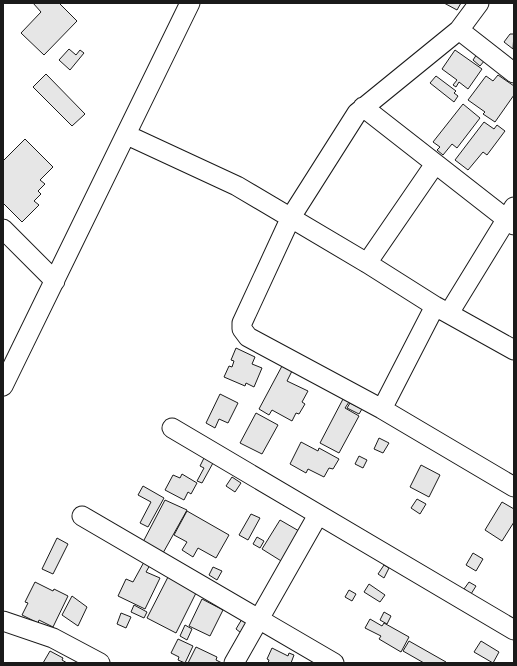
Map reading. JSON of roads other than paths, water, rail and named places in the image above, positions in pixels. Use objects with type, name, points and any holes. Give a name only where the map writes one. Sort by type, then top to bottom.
[{"type":"street","points":[[3,386],[127,135],[190,3]]},
{"type":"street","points":[[479,3],[459,30],[357,113],[290,217],[242,323],[242,329],[248,337],[382,409],[514,486]]},
{"type":"street","points":[[459,30],[514,74]]},
{"type":"street","points":[[363,107],[436,164],[511,217],[442,309],[382,409]]},
{"type":"street","points":[[127,135],[237,186],[442,309],[514,350]]},
{"type":"street","points":[[367,263],[436,164]]},
{"type":"street","points":[[3,229],[55,281]]},
{"type":"street","points":[[172,428],[514,630]]},
{"type":"street","points":[[234,663],[318,515]]},
{"type":"street","points":[[82,516],[334,663]]},
{"type":"street","points":[[3,621],[53,638],[90,660]]}]
